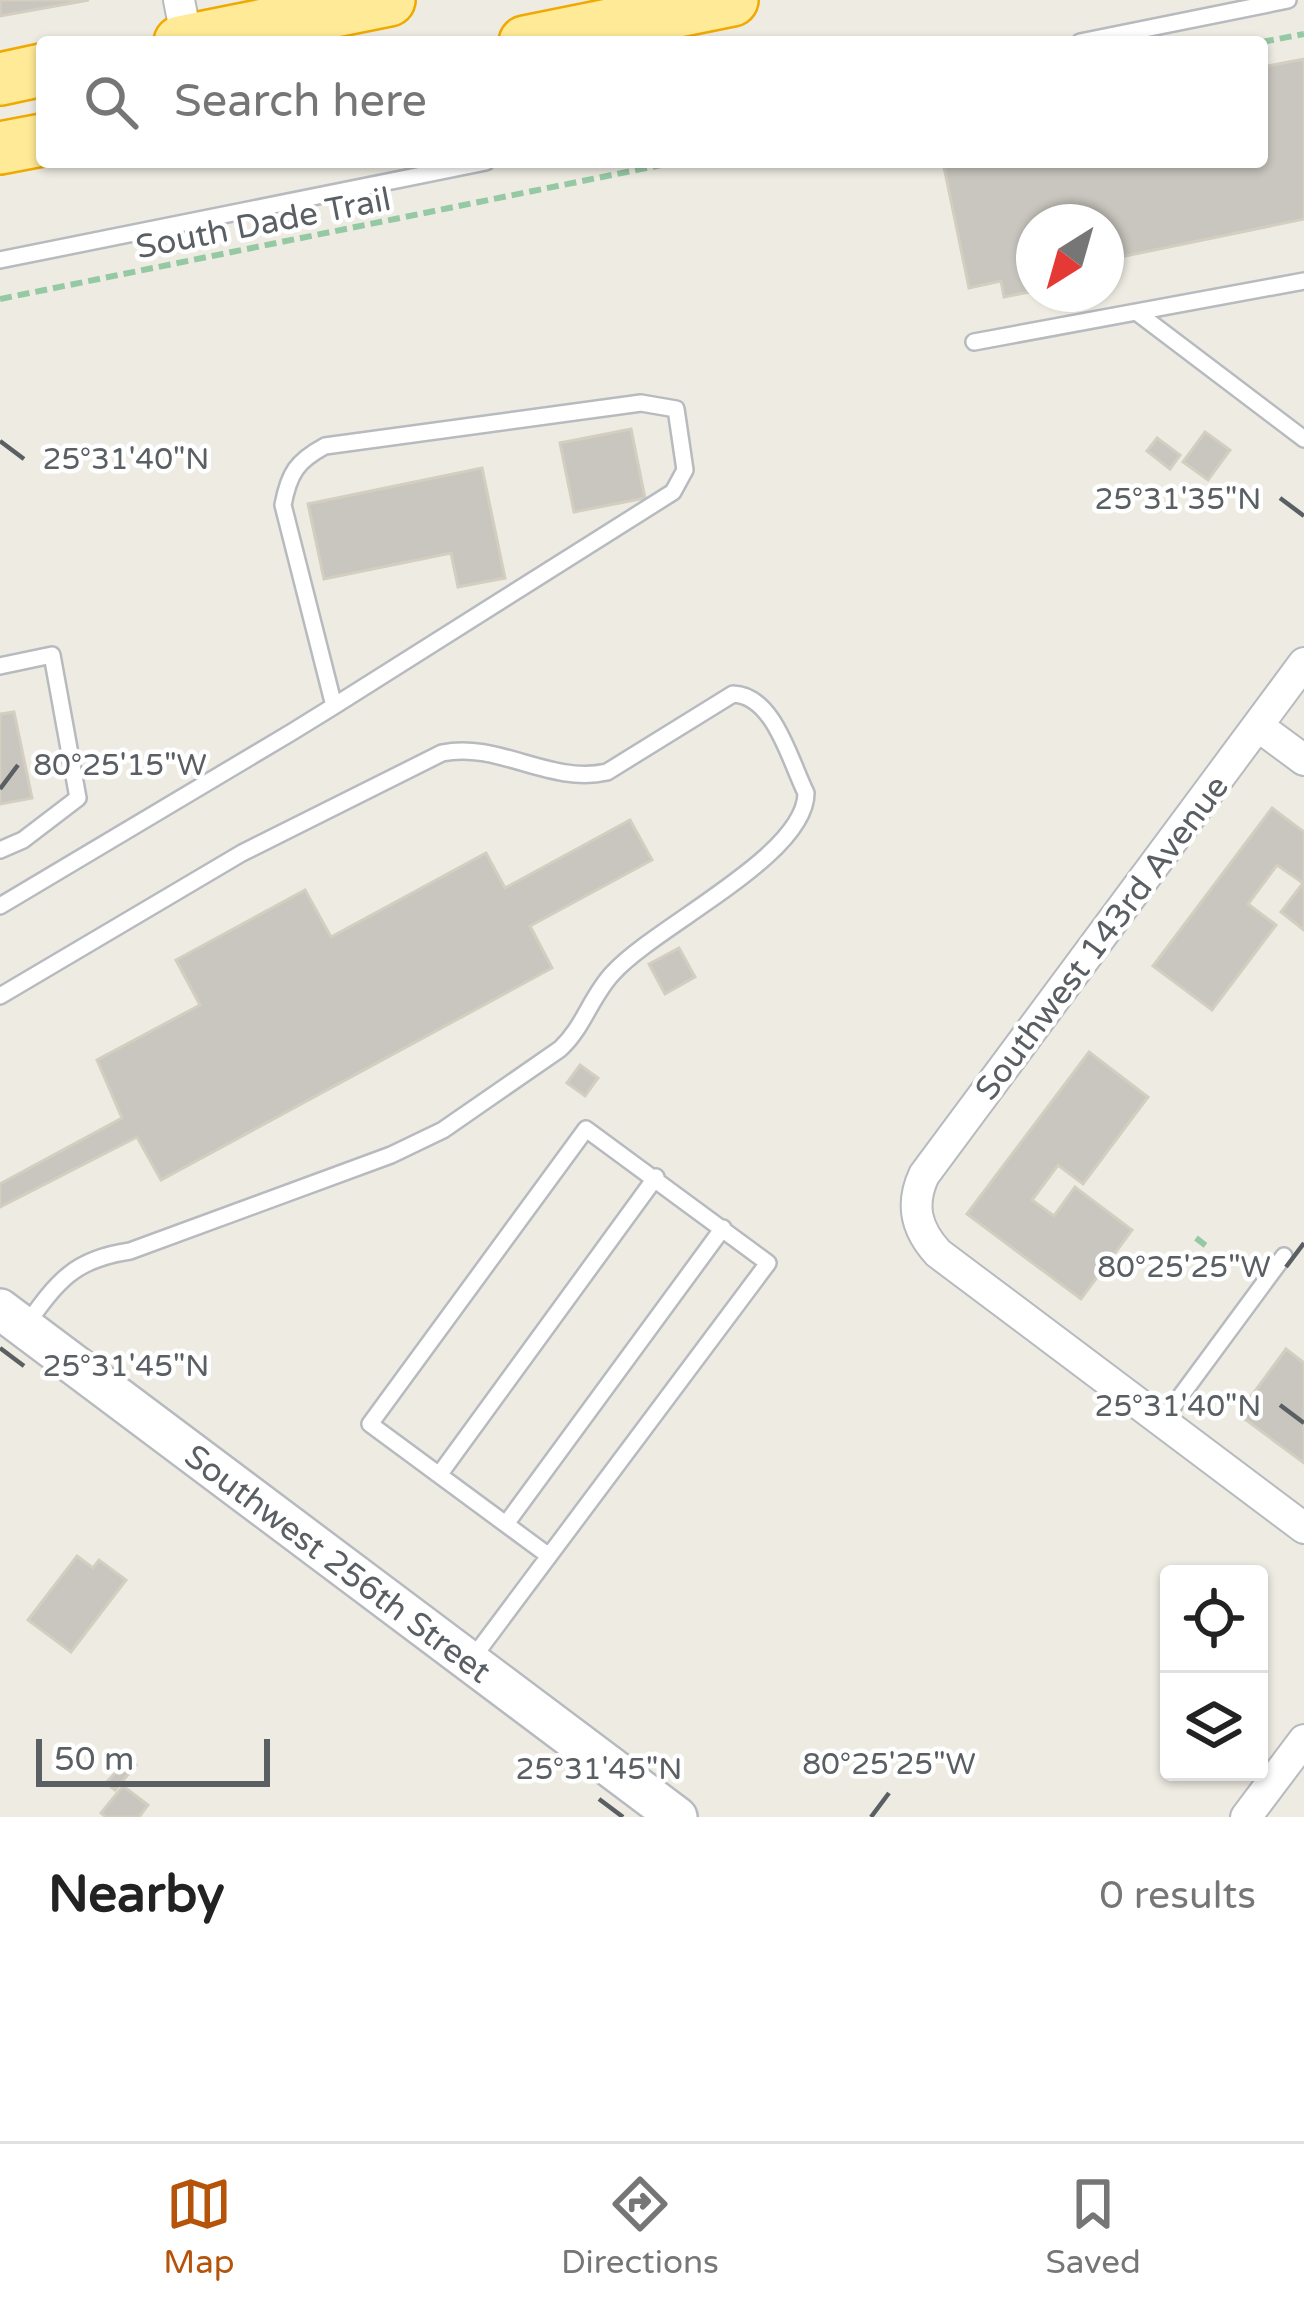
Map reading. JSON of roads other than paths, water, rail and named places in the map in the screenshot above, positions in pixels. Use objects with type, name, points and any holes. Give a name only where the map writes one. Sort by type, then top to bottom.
[{"type":"highway","points":[[182,28],[389,0]]},
{"type":"highway","points":[[555,36],[732,0]]},
{"type":"highway","points":[[0,79],[36,71]]},
{"type":"highway","points":[[0,148],[36,141]]},
{"type":"street","name":"Southwest 143rd Avenue","points":[[1162,1420],[938,1253],[921,1231],[915,1204],[925,1175],[1304,664]]},
{"type":"street","points":[[1258,726],[1304,760]]},
{"type":"street","name":"Southwest 256th Street","points":[[12,1318],[677,1817]]},
{"type":"street","points":[[1162,1420],[1304,1528]]},
{"type":"street","points":[[1246,1817],[1304,1740]]},
{"type":"lane","points":[[1110,36],[1288,0]]},
{"type":"lane","points":[[0,260],[456,168]]},
{"type":"lane","points":[[974,342],[1304,281]]},
{"type":"lane","points":[[1138,314],[1304,439]]},
{"type":"lane","points":[[0,906],[334,706],[674,492],[685,470],[676,409],[641,403],[618,406],[325,446],[302,459],[288,475],[283,505],[334,706]]},
{"type":"lane","points":[[0,666],[52,655],[78,798],[23,840],[0,850]]},
{"type":"lane","points":[[0,996],[242,853],[442,753],[482,753],[585,777],[607,772],[734,694],[748,694],[764,706],[806,793],[806,806],[786,842],[614,970],[575,1035],[560,1049],[443,1130],[304,1187],[75,1267],[12,1318]]},
{"type":"lane","points":[[470,1662],[769,1263],[586,1129],[370,1424],[549,1556]]},
{"type":"lane","points":[[439,1475],[656,1177]]},
{"type":"lane","points":[[506,1525],[723,1228]]},
{"type":"lane","points":[[1162,1420],[1284,1256]]}]
